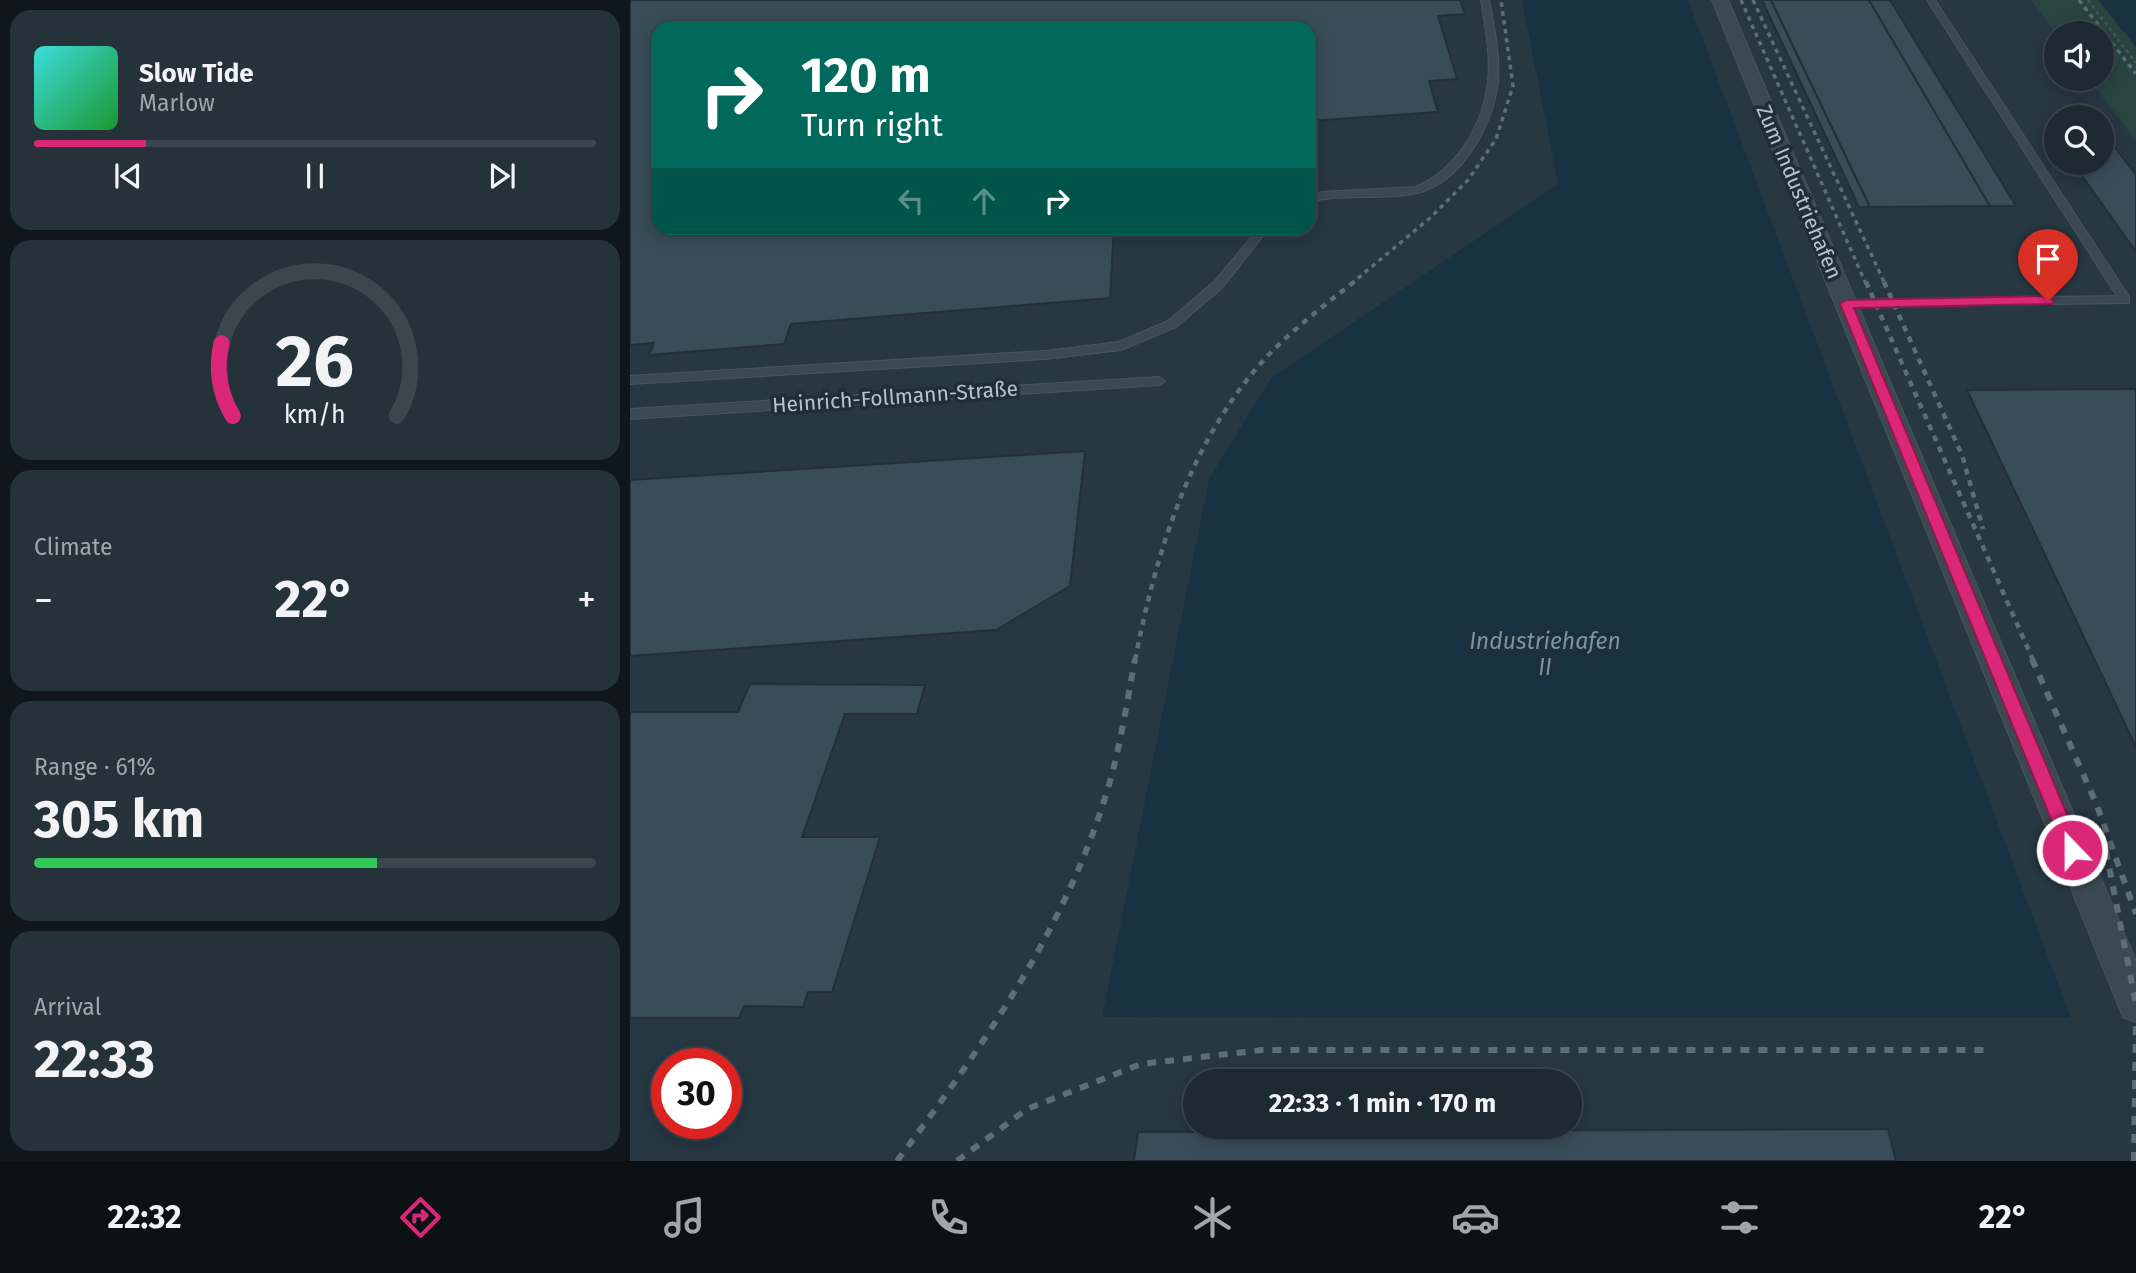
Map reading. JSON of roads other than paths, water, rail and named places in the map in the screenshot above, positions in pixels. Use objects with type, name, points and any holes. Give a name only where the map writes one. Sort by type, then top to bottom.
[{"type":"street","name":"Zum Industriehafen","points":[[1720,0],[2136,1004]]},
{"type":"lane","points":[[1316,199],[1418,190],[1440,179],[1462,158],[1480,125],[1493,83],[1485,0]]},
{"type":"lane","points":[[1846,304],[2125,300],[1931,0]]},
{"type":"lane","points":[[630,380],[1045,355],[1121,346],[1172,324],[1219,284],[1258,235]]},
{"type":"lane","name":"Heinrich-Follmann-Straße","points":[[630,414],[1159,381]]},
{"type":"water","name":"Industriehafen II","points":[[1522,0],[1688,0],[2071,1018],[1102,1017],[1209,479],[1271,378],[1558,184]]},
{"type":"water","points":[[2098,0],[2136,0],[2136,47]]},
{"type":"railway","points":[[1351,284],[1430,218],[1468,180],[1496,139],[1513,86],[1501,0]]},
{"type":"railway","points":[[1741,0],[1866,284]]},
{"type":"railway","points":[[1753,0],[1885,284]]},
{"type":"railway","points":[[2079,0],[2136,74]]},
{"type":"railway","points":[[1135,660],[1165,541],[1178,503],[1213,430],[1235,395],[1271,352],[1354,282]]},
{"type":"railway","points":[[1866,282],[2033,660]]},
{"type":"railway","points":[[1884,282],[1962,455],[1983,529]]},
{"type":"railway","points":[[897,1161],[958,1077],[1015,991],[1064,900],[1085,853],[1109,786],[1135,659]]},
{"type":"railway","points":[[2032,659],[2096,803],[2136,914]]},
{"type":"railway","points":[[2106,851],[2136,1004]]},
{"type":"railway","points":[[2134,1161],[2136,1018]]},
{"type":"railway","points":[[957,1161],[1027,1109],[1141,1064],[1262,1050],[1990,1050]]}]
